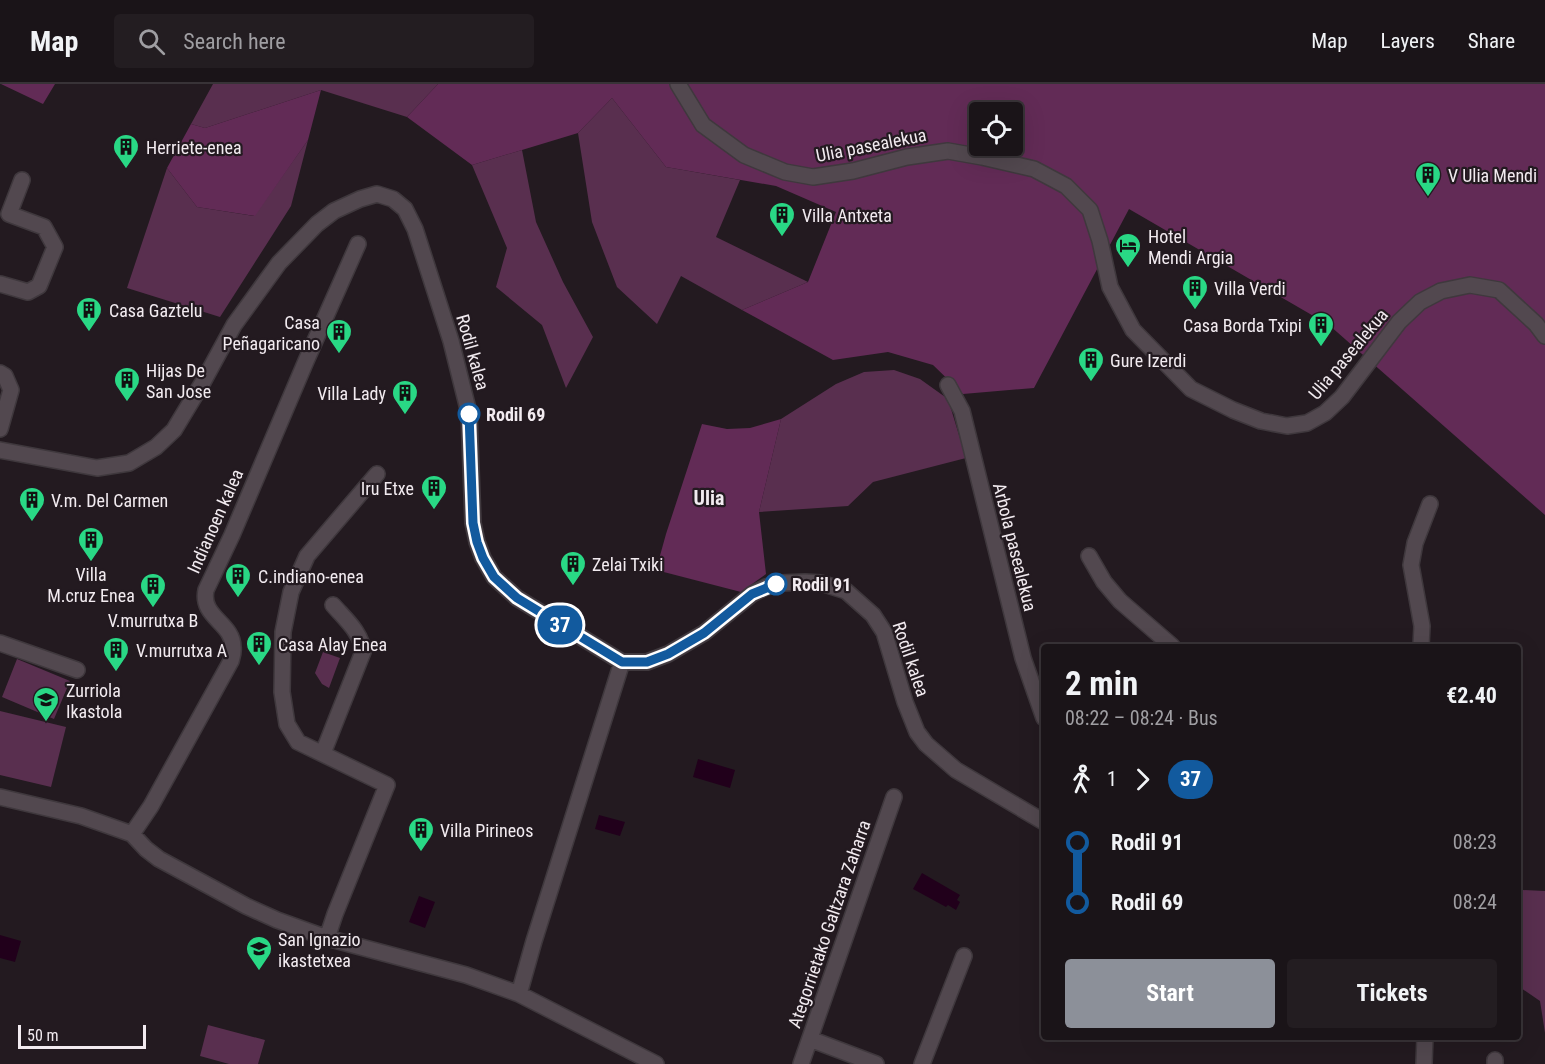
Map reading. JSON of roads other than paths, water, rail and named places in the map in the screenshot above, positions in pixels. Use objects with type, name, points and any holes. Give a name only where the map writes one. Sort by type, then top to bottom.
[{"type":"street","name":"Ulia pasealekua","points":[[678,84],[703,125],[744,155],[785,172],[813,177],[853,171],[907,157],[948,151],[1034,170],[1066,186],[1090,210],[1110,287],[1133,330],[1191,389],[1261,421],[1287,426],[1307,423],[1326,413],[1342,397],[1399,322],[1420,302],[1441,291],[1470,285],[1499,290],[1536,324],[1545,336]]},
{"type":"street","points":[[0,284],[27,292],[39,286],[55,247],[44,226],[9,214],[22,180]]},
{"type":"street","name":"Rodil kalea","points":[[4,450],[97,468],[129,463],[156,447],[174,430],[234,325],[279,263],[317,224],[334,211],[360,198],[377,194],[393,199],[405,209],[415,229],[458,366],[469,413],[473,523],[483,558],[494,577],[517,598],[622,662],[647,662],[668,654],[704,633],[752,594],[766,587],[781,583],[805,582],[846,591],[873,615],[884,632],[905,702],[917,732],[926,744],[956,770],[1041,820]]},
{"type":"street","name":"Indianoen kalea","points":[[132,834],[151,806],[231,661],[234,648],[230,635],[207,608],[204,598],[206,590],[358,244]]},
{"type":"street","points":[[0,373],[5,376],[11,390],[0,429]]},
{"type":"street","name":"Arbola pasealekua","points":[[948,386],[962,411],[1023,658],[1041,709]]},
{"type":"street","points":[[327,938],[334,914],[387,785],[298,742],[287,724],[282,692],[283,632],[291,592],[307,556],[377,474]]},
{"type":"street","points":[[1421,644],[1422,626],[1411,565],[1415,543],[1430,504]]},
{"type":"street","points":[[1089,556],[1104,582],[1120,601],[1170,644]]},
{"type":"street","points":[[323,753],[363,652],[362,643],[357,634],[333,605]]},
{"type":"street","points":[[0,643],[77,670]]},
{"type":"street","points":[[519,994],[622,662]]},
{"type":"street","points":[[0,797],[81,816],[132,834],[159,859],[277,920],[327,938],[465,975],[519,994],[656,1064]]},
{"type":"street","name":"Ategorrietako Galtzara Zaharra","points":[[801,1064],[894,798]]},
{"type":"street","points":[[922,1064],[964,956]]},
{"type":"street","points":[[810,1039],[876,1064]]},
{"type":"street","points":[[1424,1064],[1425,1040]]},
{"type":"place","name":"Herriete-enea","points":[[126,170]]},
{"type":"place","name":"V Ulia Mendi","points":[[1428,198]]},
{"type":"place","name":"Villa Antxeta","points":[[782,238]]},
{"type":"place","name":"Hotel Mendi Argia","points":[[1128,269]]},
{"type":"place","name":"Villa Verdi","points":[[1195,311]]},
{"type":"place","name":"Casa Gaztelu","points":[[89,333]]},
{"type":"place","name":"Casa Borda Txipi","points":[[1321,348]]},
{"type":"place","name":"Casa Peñagaricano","points":[[339,355]]},
{"type":"place","name":"Gure Izerdi","points":[[1091,383]]},
{"type":"place","name":"Hijas De San Jose","points":[[127,403]]},
{"type":"place","name":"Rodil 69","points":[[469,414]]},
{"type":"place","name":"Villa Lady","points":[[405,416]]},
{"type":"place","name":"Iru Etxe","points":[[434,511]]},
{"type":"place","name":"V.m. Del Carmen","points":[[32,523]]},
{"type":"place","name":"Villa M.cruz Enea","points":[[91,563]]},
{"type":"place","name":"Rodil 91","points":[[776,584]]},
{"type":"place","name":"Zelai Txiki","points":[[573,587]]},
{"type":"place","name":"C.indiano-enea","points":[[238,599]]},
{"type":"place","name":"V.murrutxa B","points":[[153,609]]},
{"type":"place","name":"Casa Alay Enea","points":[[259,667]]},
{"type":"place","name":"V.murrutxa A","points":[[116,673]]},
{"type":"place","name":"Zurriola Ikastola","points":[[46,723]]},
{"type":"place","name":"Villa Pirineos","points":[[421,853]]},
{"type":"place","name":"San Ignazio ikastetxea","points":[[259,972]]},
{"type":"district","name":"Ulia","points":[[709,498]]}]
